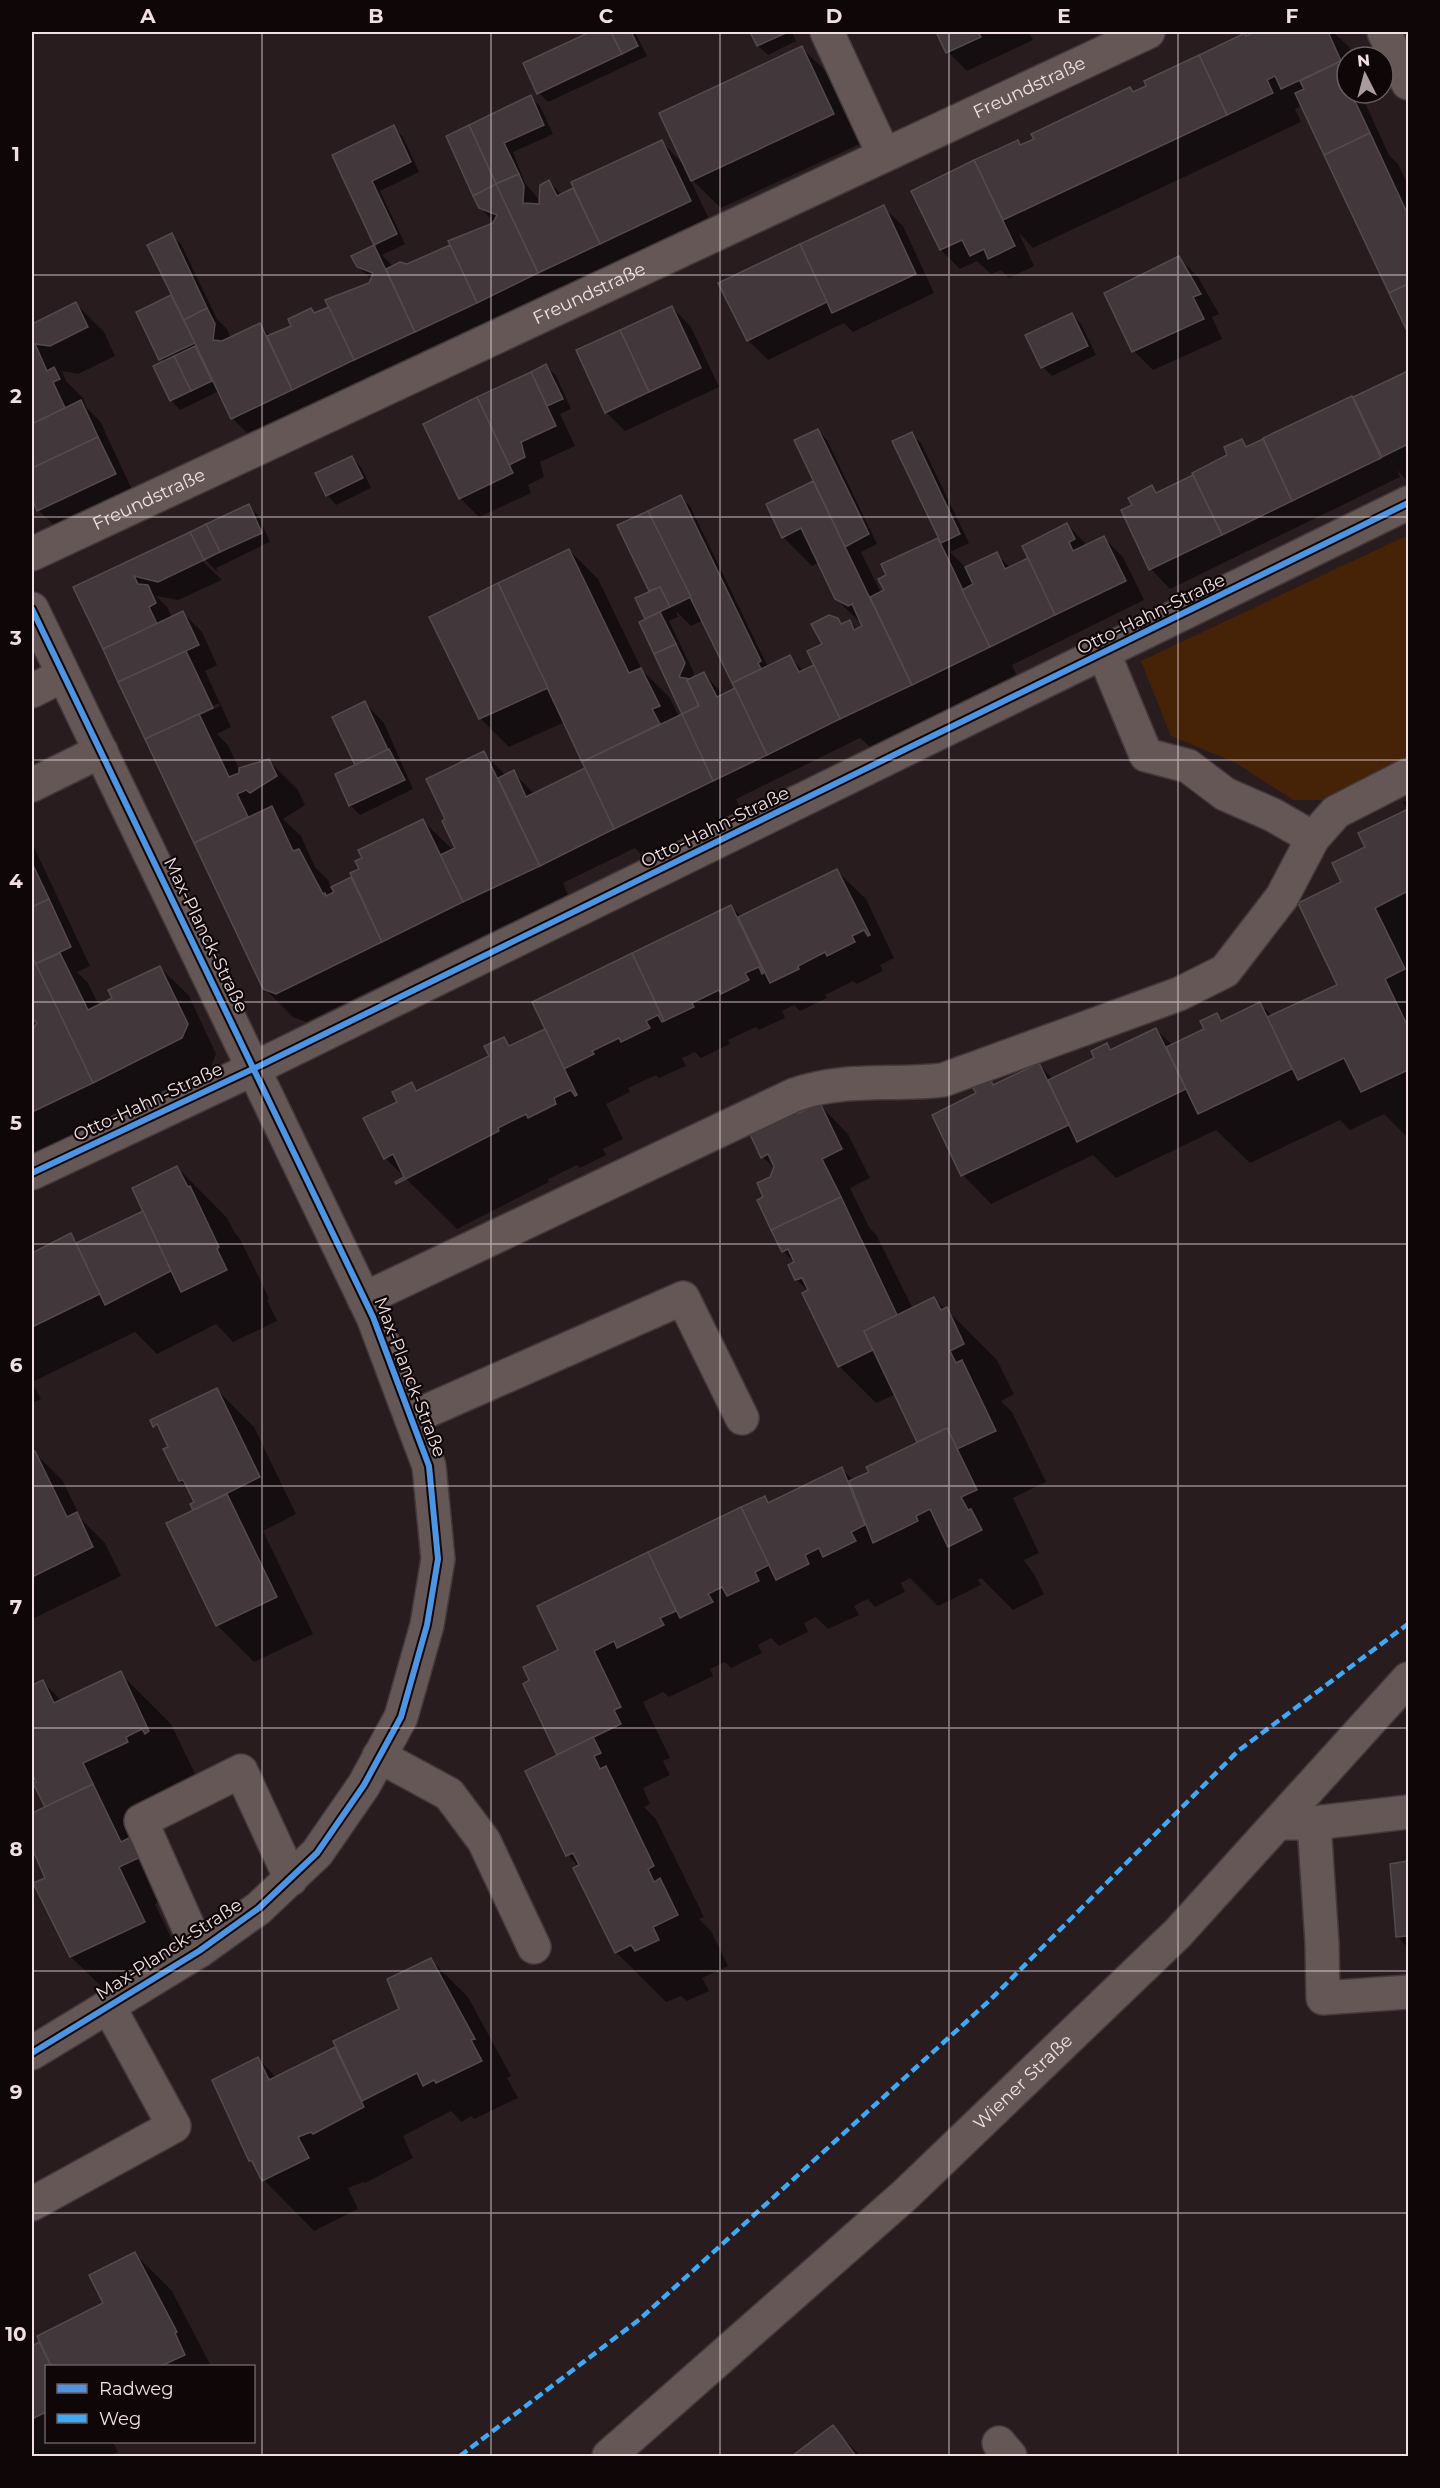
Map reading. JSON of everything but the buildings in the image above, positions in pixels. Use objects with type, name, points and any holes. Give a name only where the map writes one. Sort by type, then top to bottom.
[{"type":"street","points":[[826,32],[884,155]]},
{"type":"street","name":"Freundstraße","points":[[32,554],[1148,32]]},
{"type":"street","points":[[1384,32],[1408,83]]},
{"type":"street","name":"Otto-Hahn-Straße","points":[[32,1173],[255,1068],[1104,654],[1408,503]]},
{"type":"street","name":"Max-Planck-Straße","points":[[32,609],[255,1068],[364,1299],[429,1466],[438,1558],[427,1625],[401,1717],[363,1785],[317,1853],[259,1908],[199,1952],[32,2053]]},
{"type":"street","points":[[1104,654],[1146,755],[1188,766],[1225,794],[1272,815],[1313,838]]},
{"type":"street","points":[[32,691],[63,675]]},
{"type":"street","points":[[32,785],[101,751]]},
{"type":"street","points":[[364,1299],[794,1095],[819,1086],[943,1080],[1188,990],[1225,971],[1282,897],[1313,838],[1336,812],[1408,775]]},
{"type":"street","points":[[411,1418],[682,1298],[742,1418]]},
{"type":"street","name":"Wiener Straße","points":[[609,2457],[905,2195],[1178,1933],[1408,1679]]},
{"type":"street","points":[[380,1756],[449,1794],[484,1841],[534,1947]]},
{"type":"street","points":[[199,1952],[141,1821],[241,1772],[291,1879]]},
{"type":"street","points":[[1280,1823],[1314,1822],[1408,1812]]},
{"type":"street","points":[[1314,1822],[1322,1943],[1323,1998],[1408,1992]]},
{"type":"street","points":[[32,2204],[174,2126],[109,2007]]},
{"type":"shaded area","points":[[1408,535],[1408,759],[1332,800],[1293,800],[1236,763],[1171,736],[1141,661]]},
{"type":"marked path","points":[[460,2456],[640,2319],[989,2001],[1238,1751],[1408,1624]]},
{"type":"cycle path","points":[[32,1173],[255,1068],[1408,503]]},
{"type":"cycle path","points":[[32,609],[373,1317],[429,1466],[438,1559],[427,1625],[401,1717],[364,1785],[317,1853],[259,1908],[199,1951],[32,2053]]}]
